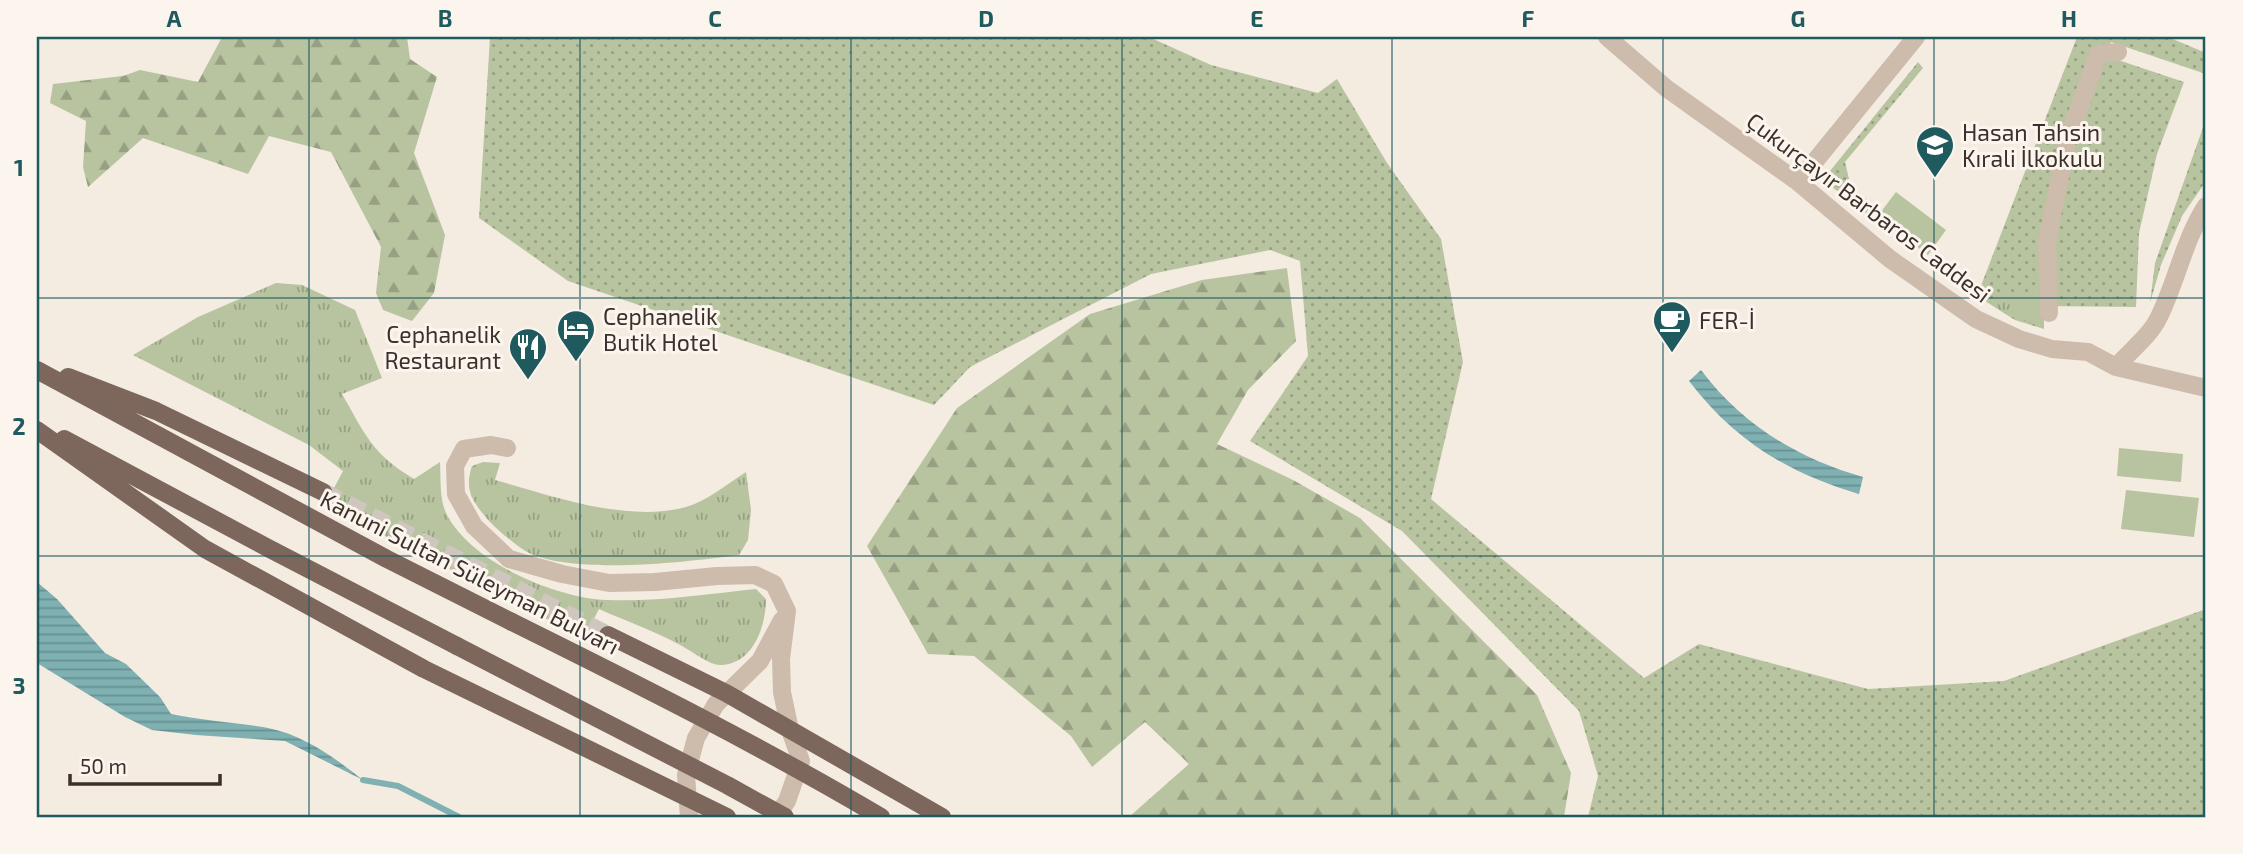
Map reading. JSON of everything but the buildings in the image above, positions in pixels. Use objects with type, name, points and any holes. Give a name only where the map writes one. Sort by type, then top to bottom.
[{"type":"main road","points":[[37,364],[156,411],[323,492]]},
{"type":"main road","name":"Kanuni Sultan Süleyman Bulvarı","points":[[37,370],[374,552],[679,705],[826,784],[881,817]]},
{"type":"main road","points":[[37,424],[268,548],[785,817]]},
{"type":"main road","points":[[37,430],[205,549],[424,669],[727,817]]},
{"type":"main road","points":[[608,635],[726,693],[942,817]]},
{"type":"street","name":"Çukurçayır Barbaros Caddesi","points":[[1608,37],[1667,88],[1798,182],[1890,259],[1976,319],[2019,339],[2052,349],[2088,352],[2116,368],[2206,388]]},
{"type":"street","points":[[1798,182],[1916,37]]},
{"type":"street","points":[[2049,313],[2047,241],[2067,142],[2098,54],[2118,52]]},
{"type":"street","points":[[2116,368],[2148,334],[2158,318],[2193,226],[2206,206]]},
{"type":"street","points":[[507,448],[491,445],[464,449],[455,466],[456,494],[474,526],[509,559],[562,574],[609,583],[755,575],[774,583],[787,611],[781,659],[782,692],[790,730],[801,761],[787,801],[776,817]]},
{"type":"street","points":[[689,817],[686,775],[696,738],[716,704],[760,661],[787,611]]},
{"type":"green space","points":[[222,37],[407,37],[410,59],[437,77],[414,153],[445,235],[434,293],[412,321],[383,310],[376,293],[381,247],[331,152],[269,136],[248,174],[143,138],[88,187],[83,167],[86,121],[50,103],[53,84],[123,76],[140,70],[198,82]]},
{"type":"green space","points":[[490,37],[1149,37],[1211,65],[1318,93],[1337,79],[1387,163],[1441,239],[1463,362],[1431,499],[1644,678],[1699,644],[1868,689],[2004,681],[2206,609],[2206,817],[1588,817],[1598,776],[1579,711],[1402,531],[1250,441],[1308,356],[1300,261],[1270,250],[1151,274],[970,367],[934,405],[568,281],[479,218]]},
{"type":"green space","points":[[2077,37],[2168,37],[2206,53],[2206,74],[2111,42],[2106,56],[2184,82],[2157,154],[2139,233],[2136,307],[2044,306],[2044,329],[2015,320],[1977,296]]},
{"type":"green space","points":[[1918,62],[1923,68],[1845,162],[1849,179],[1845,183],[1874,205],[1866,213],[1832,187],[1830,171]]},
{"type":"green space","points":[[2206,119],[2206,181],[2182,216],[2161,265],[2150,303],[2155,263]]},
{"type":"green space","points":[[1896,192],[1946,230],[1928,255],[1877,217]]},
{"type":"green space","points":[[1287,268],[1296,341],[1248,390],[1217,444],[1293,480],[1360,518],[1537,695],[1571,773],[1564,817],[1129,817],[1189,764],[1145,722],[1092,767],[1071,736],[974,656],[928,654],[867,546],[957,408],[1090,314],[1202,280]]},
{"type":"green space","points":[[276,283],[302,285],[355,310],[382,378],[342,394],[371,442],[400,470],[414,479],[440,462],[444,509],[459,532],[475,548],[517,575],[564,593],[587,598],[644,600],[756,589],[766,599],[764,620],[750,650],[733,663],[715,664],[670,640],[599,609],[584,638],[325,505],[343,471],[309,445],[133,355],[198,317]]},
{"type":"green space","points":[[2001,293],[2043,297],[2043,327],[1996,308]]},
{"type":"green space","points":[[2119,448],[2183,454],[2181,482],[2117,476]]},
{"type":"green space","points":[[483,462],[500,463],[495,480],[565,500],[639,512],[686,507],[746,472],[751,510],[748,540],[739,555],[691,561],[603,565],[550,560],[529,553],[512,541],[488,520],[475,503],[469,486],[470,473],[472,466]]},
{"type":"green space","points":[[2126,490],[2199,498],[2194,537],[2121,529]]},
{"type":"water","points":[[1701,370],[1735,407],[1773,437],[1816,460],[1863,477],[1859,494],[1833,486],[1786,465],[1744,438],[1689,381]]},
{"type":"water","points":[[37,582],[57,599],[105,653],[126,664],[160,697],[171,714],[281,731],[318,748],[363,780],[285,741],[152,730],[125,717],[37,663]]},
{"type":"waterway","points":[[363,780],[398,786],[459,817]]},
{"type":"tunnel","points":[[323,492],[608,635]]},
{"type":"place","name":"Hasan Tahsin Kırali İlkokulu","points":[[1935,179]]},
{"type":"place","name":"FER-İ","points":[[1672,354]]},
{"type":"place","name":"Cephanelik Butik Hotel","points":[[576,363]]},
{"type":"place","name":"Cephanelik Restaurant","points":[[528,381]]}]
